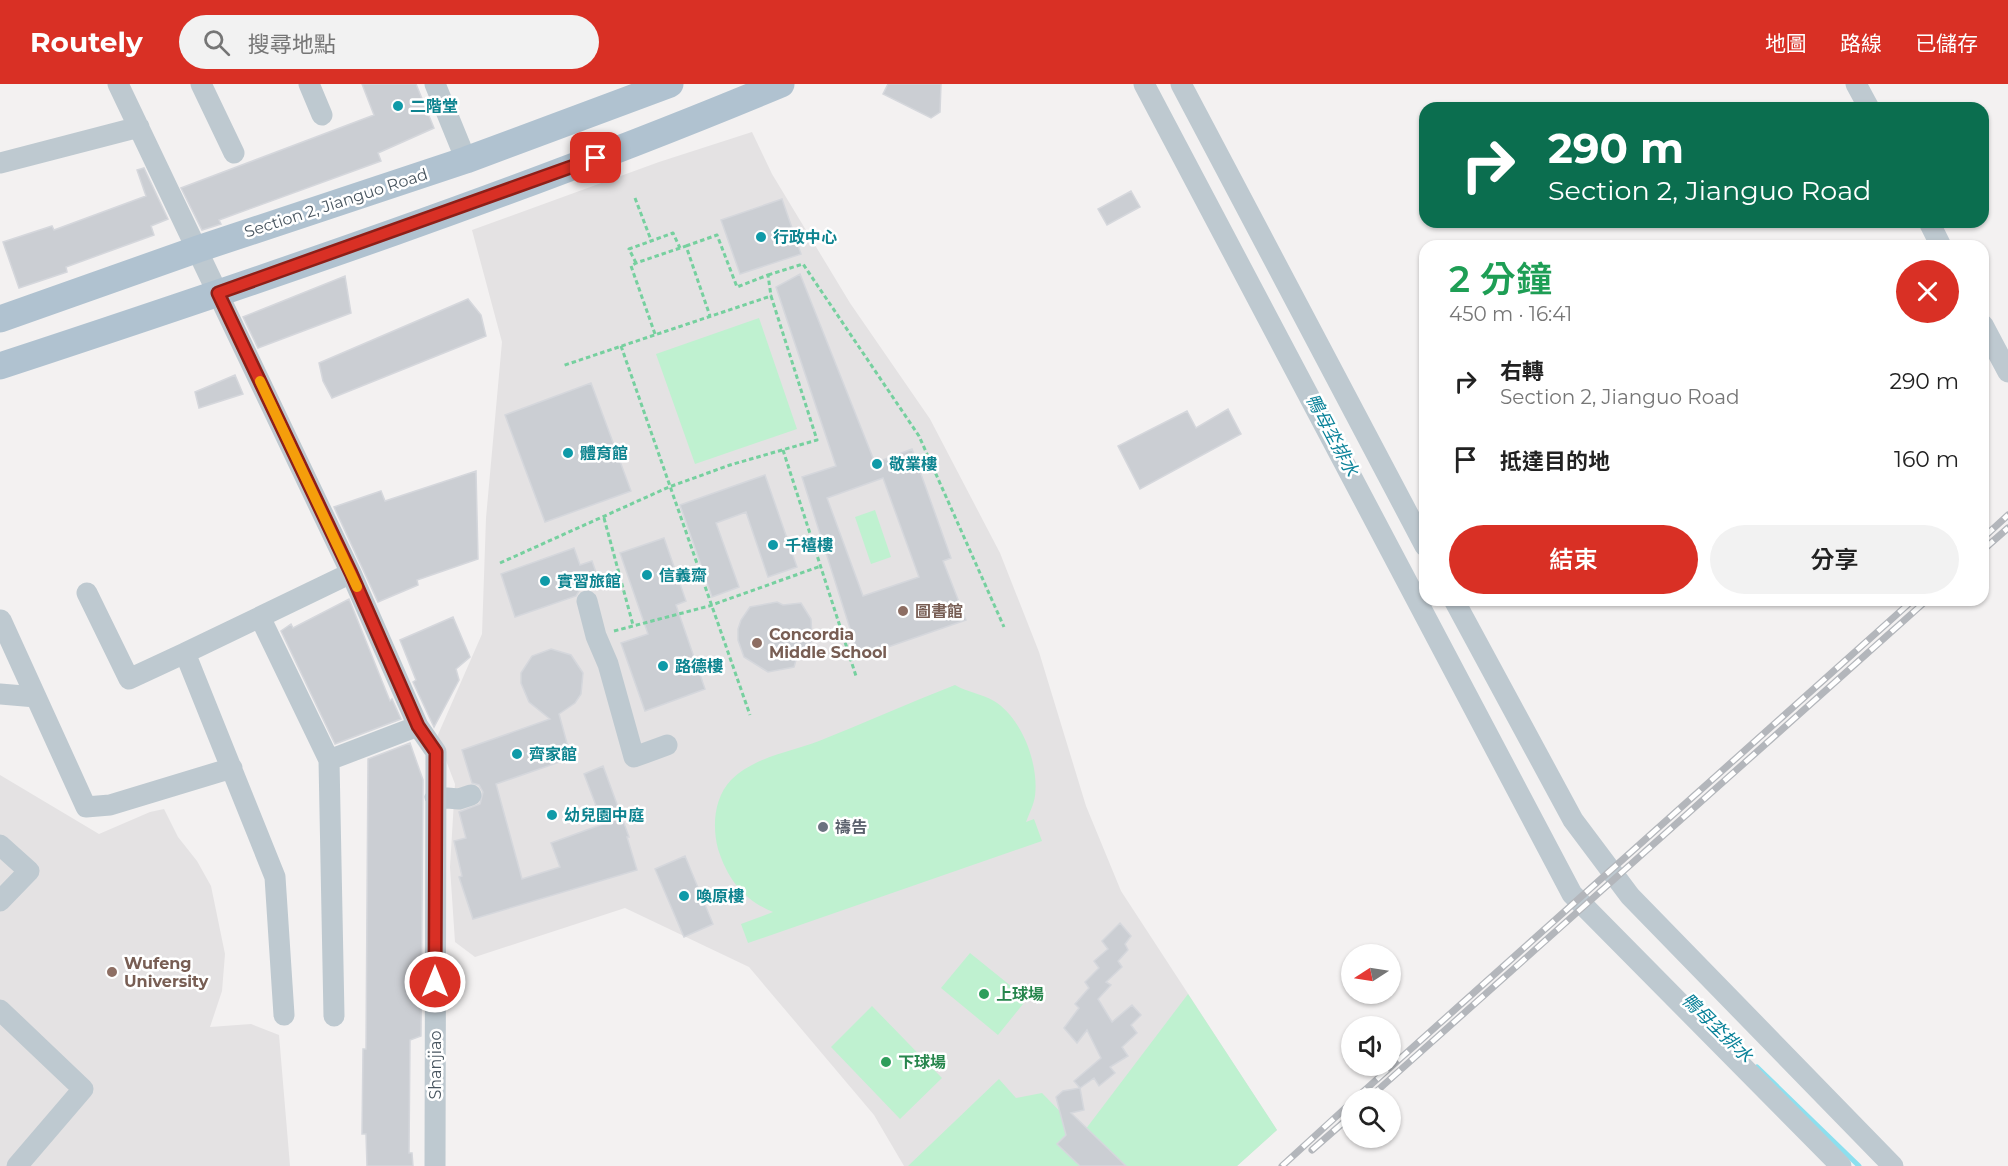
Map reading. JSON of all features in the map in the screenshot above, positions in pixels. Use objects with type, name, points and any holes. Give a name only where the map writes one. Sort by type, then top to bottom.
[{"type":"main road","name":"Section 2, Jianguo Road","points":[[0,319],[198,249],[466,160],[670,84]]},
{"type":"main road","points":[[0,366],[218,293],[596,158],[781,84]]},
{"type":"main road","points":[[578,117],[596,158]]},
{"type":"street","name":"Shanjiao","points":[[118,84],[351,573],[418,726],[436,752],[435,1166]]},
{"type":"street","points":[[201,84],[234,153]]},
{"type":"street","points":[[309,84],[322,115]]},
{"type":"street","points":[[435,84],[466,160]]},
{"type":"street","points":[[1144,84],[1419,604]]},
{"type":"street","points":[[1181,84],[1419,535]]},
{"type":"street","points":[[1856,84],[1866,102]]},
{"type":"street","points":[[0,163],[139,127]]},
{"type":"street","points":[[1989,336],[2008,372]]},
{"type":"street","points":[[87,593],[129,679],[351,573]]},
{"type":"street","points":[[587,601],[596,636],[609,664],[634,757],[667,745]]},
{"type":"street","points":[[1420,606],[1572,894],[1840,1166]]},
{"type":"street","points":[[1457,606],[1573,820],[1630,896],[1893,1166]]},
{"type":"street","points":[[260,617],[329,760],[334,1016]]},
{"type":"street","points":[[1,620],[86,807],[110,805],[232,768]]},
{"type":"street","points":[[185,652],[275,878],[284,1015]]},
{"type":"street","points":[[0,694],[36,696]]},
{"type":"street","points":[[329,760],[418,726]]},
{"type":"street","points":[[435,797],[459,799],[471,795]]},
{"type":"street","points":[[0,845],[29,871],[0,901]]},
{"type":"street","points":[[0,1010],[83,1089],[17,1166]]},
{"type":"path","points":[[635,198],[651,240]]},
{"type":"path","points":[[636,263],[629,249],[651,240],[673,233],[680,248]]},
{"type":"path","points":[[655,334],[631,266],[636,263],[717,235],[737,287],[803,264],[919,436],[1004,627]]},
{"type":"path","points":[[686,246],[710,316]]},
{"type":"path","points":[[500,562],[604,518],[669,487],[817,440],[771,296],[768,275]]},
{"type":"path","points":[[562,366],[771,296]]},
{"type":"path","points":[[621,346],[709,606],[750,715]]},
{"type":"path","points":[[783,450],[856,676]]},
{"type":"path","points":[[604,518],[633,626]]},
{"type":"path","points":[[596,636],[709,606],[820,566]]},
{"type":"shaded area","name":"Concordia Middle School","points":[[752,132],[772,174],[850,303],[930,419],[1000,553],[1039,652],[1086,806],[1121,891],[1277,1130],[1237,1166],[904,1166],[874,1115],[749,967],[625,908],[475,957],[455,942],[450,867],[455,784],[437,737],[482,634],[486,518],[502,342],[472,230],[659,162]]},
{"type":"shaded area","name":"Wufeng University","points":[[0,775],[99,834],[150,812],[164,809],[178,837],[197,861],[211,886],[225,954],[222,991],[210,1027],[251,1024],[279,1035],[290,1166],[0,1166]]},
{"type":"green space","points":[[759,318],[797,429],[695,464],[656,354]]},
{"type":"green space","points":[[875,510],[891,557],[871,564],[855,517]]},
{"type":"green space","points":[[955,685],[994,701],[1013,719],[1020,730],[1031,756],[1036,783],[1034,799],[1026,822],[1034,819],[1042,841],[748,943],[741,924],[773,912],[745,895],[738,888],[722,860],[718,849],[715,822],[718,804],[725,787],[740,772],[761,760],[819,741]]},
{"type":"green space","name":"上球場","points":[[970,953],[1027,999],[998,1035],[941,988]]},
{"type":"green space","points":[[1188,994],[1277,1130],[1237,1166],[908,1166],[999,1079],[1016,1098],[1042,1093],[1082,1134]]},
{"type":"green space","name":"下球場","points":[[872,1006],[942,1078],[900,1119],[831,1047]]},
{"type":"building","points":[[362,84],[416,84],[434,128],[378,153],[381,161],[219,220],[221,224],[202,230],[181,188],[374,115]]},
{"type":"building","points":[[888,84],[941,84],[940,112],[931,118],[883,94]]},
{"type":"building","points":[[144,168],[168,219],[151,226],[154,235],[66,267],[67,272],[19,288],[3,242],[52,226],[54,230],[146,196],[137,170]]},
{"type":"building","points":[[1131,191],[1140,207],[1107,225],[1098,209]]},
{"type":"building","name":"行政中心","points":[[782,199],[801,254],[740,274],[721,220]]},
{"type":"building","name":"敬業樓","points":[[800,274],[875,463],[912,449],[951,558],[943,561],[966,620],[859,657],[802,477],[836,466],[776,287]],"holes":[[[883,478],[919,577],[863,596],[827,498]]]},
{"type":"building","points":[[345,276],[351,313],[258,348],[243,317]]},
{"type":"building","points":[[468,299],[481,315],[486,336],[332,398],[323,381],[319,363]]},
{"type":"building","points":[[235,375],[243,394],[199,408],[195,392]]},
{"type":"building","name":"體育館","points":[[591,383],[631,491],[545,522],[505,415]]},
{"type":"building","points":[[1228,409],[1241,434],[1140,489],[1118,446],[1187,411],[1196,428]]},
{"type":"building","points":[[476,471],[478,559],[417,580],[418,585],[378,602],[334,507],[381,491],[385,501]]},
{"type":"building","name":"千禧樓","points":[[765,475],[797,567],[768,577],[746,512],[716,523],[739,587],[712,597],[680,505]]},
{"type":"building","points":[[664,538],[686,601],[676,605],[705,689],[645,711],[621,643],[648,634],[620,553]]},
{"type":"building","name":"實習旅館","points":[[574,548],[580,565],[592,561],[598,578],[577,585],[579,591],[576,596],[515,617],[501,574]]},
{"type":"building","points":[[349,599],[390,701],[392,699],[401,719],[335,744],[281,631],[291,624],[293,628]]},
{"type":"building","points":[[777,602],[783,605],[801,603],[811,619],[812,638],[809,647],[796,660],[794,667],[768,672],[744,657],[738,640],[738,629],[750,607]]},
{"type":"building","points":[[453,617],[470,657],[456,669],[459,680],[434,727],[413,682],[416,680],[400,640]]},
{"type":"building","points":[[551,649],[571,655],[583,673],[581,694],[575,703],[559,714],[571,758],[496,784],[522,879],[560,867],[551,843],[603,824],[584,774],[603,766],[629,837],[627,837],[637,870],[473,919],[459,877],[462,876],[454,841],[466,838],[459,812],[480,804],[483,792],[479,785],[472,783],[462,750],[550,719],[529,702],[521,683],[521,673],[532,656]]},
{"type":"building","points":[[410,743],[423,780],[421,1036],[410,1040],[409,1153],[412,1153],[413,1166],[367,1166],[366,1134],[362,1134],[363,1049],[366,1049],[368,759]]},
{"type":"building","name":"喚原樓","points":[[685,856],[713,924],[684,937],[655,869]]},
{"type":"building","points":[[1120,923],[1131,936],[1125,944],[1128,950],[1118,961],[1122,967],[1106,982],[1111,985],[1098,999],[1112,1022],[1132,1005],[1141,1015],[1131,1025],[1137,1033],[1122,1047],[1128,1056],[1110,1067],[1115,1073],[1099,1086],[1094,1078],[1080,1088],[1074,1081],[1101,1058],[1087,1030],[1077,1043],[1064,1028],[1079,1008],[1075,1004],[1089,988],[1085,982],[1099,968],[1094,961],[1108,949],[1102,941]]},
{"type":"building","points":[[1080,1088],[1084,1110],[1071,1113],[1126,1166],[1080,1166],[1057,1144],[1066,1135],[1056,1097],[1063,1091]]},
{"type":"waterway","name":"鴨母坔排水","points":[[1757,1067],[1859,1166]]},
{"type":"railway","points":[[1989,532],[2008,515]]},
{"type":"railway","points":[[1989,545],[2008,528]]},
{"type":"railway","points":[[1367,1088],[1906,606]]},
{"type":"railway","points":[[1380,1088],[1920,606]]},
{"type":"railway","points":[[1282,1166],[1341,1112]]},
{"type":"railway","points":[[1312,1150],[1341,1125]]},
{"type":"slow traffic","points":[[260,381],[357,587]]},
{"type":"place","name":"二階堂","points":[[398,106]]},
{"type":"place","name":"行政中心","points":[[761,237]]},
{"type":"place","name":"體育館","points":[[568,453]]},
{"type":"place","name":"敬業樓","points":[[877,464]]},
{"type":"place","name":"千禧樓","points":[[773,545]]},
{"type":"place","name":"信義齋","points":[[647,575]]},
{"type":"place","name":"實習旅館","points":[[545,581]]},
{"type":"place","name":"圖書館","points":[[903,611]]},
{"type":"place","name":"Concordia Middle School","points":[[757,643]]},
{"type":"place","name":"路德樓","points":[[663,666]]},
{"type":"place","name":"齊家館","points":[[517,754]]},
{"type":"place","name":"幼兒園中庭","points":[[552,815]]},
{"type":"place","name":"禱告","points":[[823,827]]},
{"type":"place","name":"喚原樓","points":[[684,896]]},
{"type":"place","name":"Wufeng University","points":[[112,972]]},
{"type":"place","name":"上球場","points":[[984,994]]},
{"type":"place","name":"下球場","points":[[886,1062]]},
{"type":"route","points":[[435,982],[436,752],[418,726],[351,573],[218,293],[596,158]]}]
